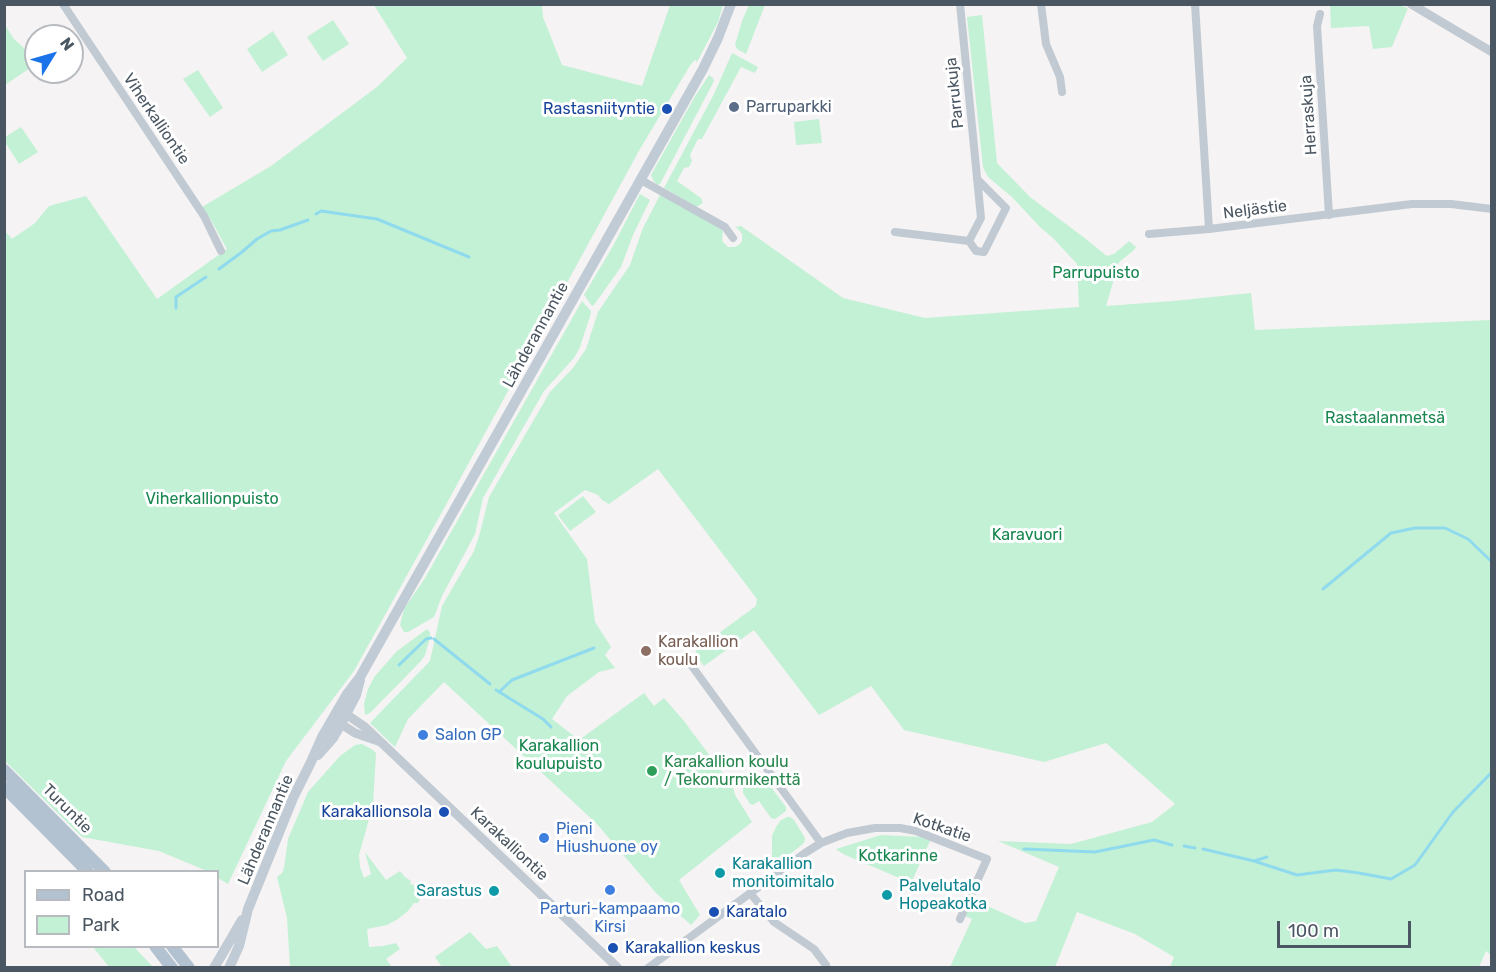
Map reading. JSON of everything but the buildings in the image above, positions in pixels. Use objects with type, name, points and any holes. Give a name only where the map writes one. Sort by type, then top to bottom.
[{"type":"main road","name":"Lähderannantie","points":[[229,968],[238,946],[248,909],[293,798],[311,762],[333,738],[341,718],[356,695],[360,677],[703,69],[731,4]]},
{"type":"main road","name":"Turuntie","points":[[4,770],[103,870]]},
{"type":"main road","name":"Turuntie","points":[[4,787],[86,870]]},
{"type":"main road","name":"Lähderannantie","points":[[214,968],[248,909]]},
{"type":"main road","points":[[157,948],[172,968]]},
{"type":"main road","points":[[174,948],[189,968]]},
{"type":"street","name":"Viherkalliontie","points":[[63,4],[204,216],[221,251]]},
{"type":"street","name":"Parrukuja","points":[[960,4],[981,218],[969,241]]},
{"type":"street","points":[[1041,4],[1046,44],[1060,77],[1062,92]]},
{"type":"street","name":"Neljästie","points":[[1196,4],[1209,229],[1412,204],[1451,204],[1491,209]]},
{"type":"street","points":[[1411,4],[1491,52]]},
{"type":"street","name":"Herraskuja","points":[[1320,14],[1317,26],[1329,215]]},
{"type":"street","points":[[895,232],[969,241],[976,252],[984,252],[1006,208],[977,179]]},
{"type":"street","points":[[640,180],[725,227],[733,238]]},
{"type":"street","points":[[1149,234],[1209,229]]},
{"type":"street","points":[[686,658],[821,843]]},
{"type":"street","name":"Karakalliontie","points":[[341,718],[365,727],[618,968]]},
{"type":"street","name":"Kotkatie","points":[[648,968],[821,843],[847,833],[875,828],[900,828],[927,834],[987,859],[960,919]]},
{"type":"street","points":[[750,893],[774,922],[814,949],[826,965]]},
{"type":"green space","name":"Viherkallionpuisto","points":[[374,5],[542,5],[543,17],[562,65],[642,86],[670,5],[723,5],[718,22],[697,62],[695,60],[691,64],[640,149],[354,671],[286,761],[228,884],[219,879],[219,870],[205,870],[159,851],[82,837],[5,761],[4,230],[12,239],[35,223],[49,206],[86,196],[157,299],[227,249],[202,207],[271,166],[377,87],[407,58]]},
{"type":"green space","points":[[749,5],[765,5],[746,54],[737,49],[735,45]]},
{"type":"green space","points":[[1330,5],[1398,5],[1408,8],[1392,47],[1373,49],[1369,26],[1331,28]]},
{"type":"green space","name":"Karavuori","points":[[982,15],[997,163],[1030,197],[1107,256],[1114,254],[1129,241],[1136,247],[1119,262],[1106,306],[1251,293],[1255,330],[1491,320],[1492,956],[1486,951],[1479,967],[1170,967],[1174,957],[1135,934],[1077,912],[1055,967],[950,967],[972,919],[965,916],[972,899],[1025,923],[1036,921],[1059,867],[998,841],[1071,844],[1152,822],[1175,804],[1106,743],[1044,762],[904,730],[871,686],[819,715],[754,630],[704,666],[695,654],[697,649],[756,606],[757,599],[658,469],[609,504],[598,495],[585,490],[554,513],[587,559],[595,622],[611,647],[605,655],[615,668],[599,672],[567,696],[552,719],[579,740],[644,693],[654,706],[664,698],[733,787],[735,795],[752,822],[679,880],[700,915],[691,925],[656,893],[596,823],[444,682],[408,719],[395,747],[370,723],[430,661],[442,606],[474,551],[489,497],[550,392],[573,368],[586,349],[598,312],[630,265],[643,228],[660,195],[721,228],[723,242],[728,247],[735,247],[742,241],[742,234],[735,227],[741,226],[843,298],[925,318],[1079,307],[1077,264],[1012,197],[988,177],[983,167],[967,17]]},
{"type":"green space","points":[[333,20],[349,44],[323,61],[307,37]]},
{"type":"green space","points":[[5,25],[14,39],[24,48],[24,72],[5,85]]},
{"type":"green space","points":[[273,31],[288,55],[262,72],[247,49]]},
{"type":"green space","points":[[732,53],[758,67],[755,73],[741,67],[702,139],[698,139],[690,155],[692,161],[689,167],[684,168],[677,181],[701,198],[703,203],[695,206],[664,188],[714,94]]},
{"type":"green space","points":[[198,70],[223,108],[210,117],[183,79]]},
{"type":"green space","points":[[709,75],[714,81],[658,185],[651,175]]},
{"type":"green space","points":[[819,119],[822,143],[796,145],[794,122]]},
{"type":"green space","points":[[21,127],[38,152],[19,164],[5,142],[5,137]]},
{"type":"green space","points":[[640,194],[650,200],[621,267],[592,306],[584,295]]},
{"type":"green space","points":[[582,301],[591,313],[580,347],[574,358],[544,391],[483,498],[475,534],[442,596],[434,617],[404,632],[400,625],[404,609],[425,578]]},
{"type":"green space","points":[[583,496],[596,512],[570,531],[558,515]]},
{"type":"green space","points":[[427,629],[430,632],[430,638],[421,661],[370,713],[365,715],[364,704],[375,676],[397,651]]},
{"type":"green space","points":[[362,744],[376,753],[373,805],[359,855],[364,878],[371,874],[365,852],[386,880],[400,871],[411,881],[410,884],[419,886],[422,895],[418,903],[414,903],[398,919],[387,925],[367,929],[369,947],[396,943],[400,949],[386,959],[392,967],[290,967],[287,918],[277,877],[284,868],[288,839],[308,792],[340,756],[355,745]]},
{"type":"green space","points":[[761,776],[786,807],[786,811],[775,819],[771,818],[759,801],[753,805],[750,804],[743,793],[743,787],[746,784]]},
{"type":"green space","points":[[787,817],[794,820],[805,838],[804,843],[776,861],[772,859],[772,836],[780,821]]},
{"type":"green space","name":"Kotkarinne","points":[[881,835],[931,839],[911,883],[836,849]]},
{"type":"green space","points":[[470,932],[486,949],[497,946],[512,967],[442,967],[435,957]]},
{"type":"green space","points":[[94,948],[135,948],[153,967],[109,967]]},
{"type":"waterway","points":[[316,214],[321,211],[377,219],[469,257]]},
{"type":"waterway","points":[[219,269],[257,239],[271,231],[308,220]]},
{"type":"waterway","points":[[176,308],[176,297],[206,277]]},
{"type":"waterway","points":[[1323,589],[1391,533],[1415,528],[1445,528],[1468,539],[1492,562]]},
{"type":"waterway","points":[[399,665],[426,639],[431,638]]},
{"type":"waterway","points":[[434,639],[490,684]]},
{"type":"waterway","points":[[499,692],[512,680],[594,648]]},
{"type":"waterway","points":[[496,690],[543,719],[551,727]]},
{"type":"waterway","points":[[1254,861],[1297,875],[1336,870],[1391,879],[1415,865],[1453,812],[1492,772]]},
{"type":"waterway","points":[[1024,849],[1095,852],[1154,840],[1172,845]]},
{"type":"waterway","points":[[1184,846],[1195,848]]},
{"type":"waterway","points":[[1203,849],[1254,861],[1267,857]]},
{"type":"place","name":"Parruparkki","points":[[734,107]]},
{"type":"place","name":"Rastasniityntie","points":[[667,109]]},
{"type":"place","name":"Karakallion koulu","points":[[646,651]]},
{"type":"place","name":"Salon GP","points":[[423,735]]},
{"type":"place","name":"Karakallion koulu / Tekonurmikenttä","points":[[652,771]]},
{"type":"place","name":"Karakallionsola","points":[[444,812]]},
{"type":"place","name":"Pieni Hiushuone oy","points":[[544,838]]},
{"type":"place","name":"Karakallion monitoimitalo","points":[[720,873]]},
{"type":"place","name":"Parturi-kampaamo Kirsi","points":[[610,890]]},
{"type":"place","name":"Sarastus","points":[[494,891]]},
{"type":"place","name":"Palvelutalo Hopeakotka","points":[[887,895]]},
{"type":"place","name":"Karatalo","points":[[714,912]]},
{"type":"place","name":"Karakallion keskus","points":[[613,948]]},
{"type":"park label","name":"Parrupuisto","points":[[1096,273]]},
{"type":"park label","name":"Rastaalanmetsä","points":[[1385,418]]},
{"type":"park label","name":"Karakallion koulupuisto","points":[[559,755]]}]
